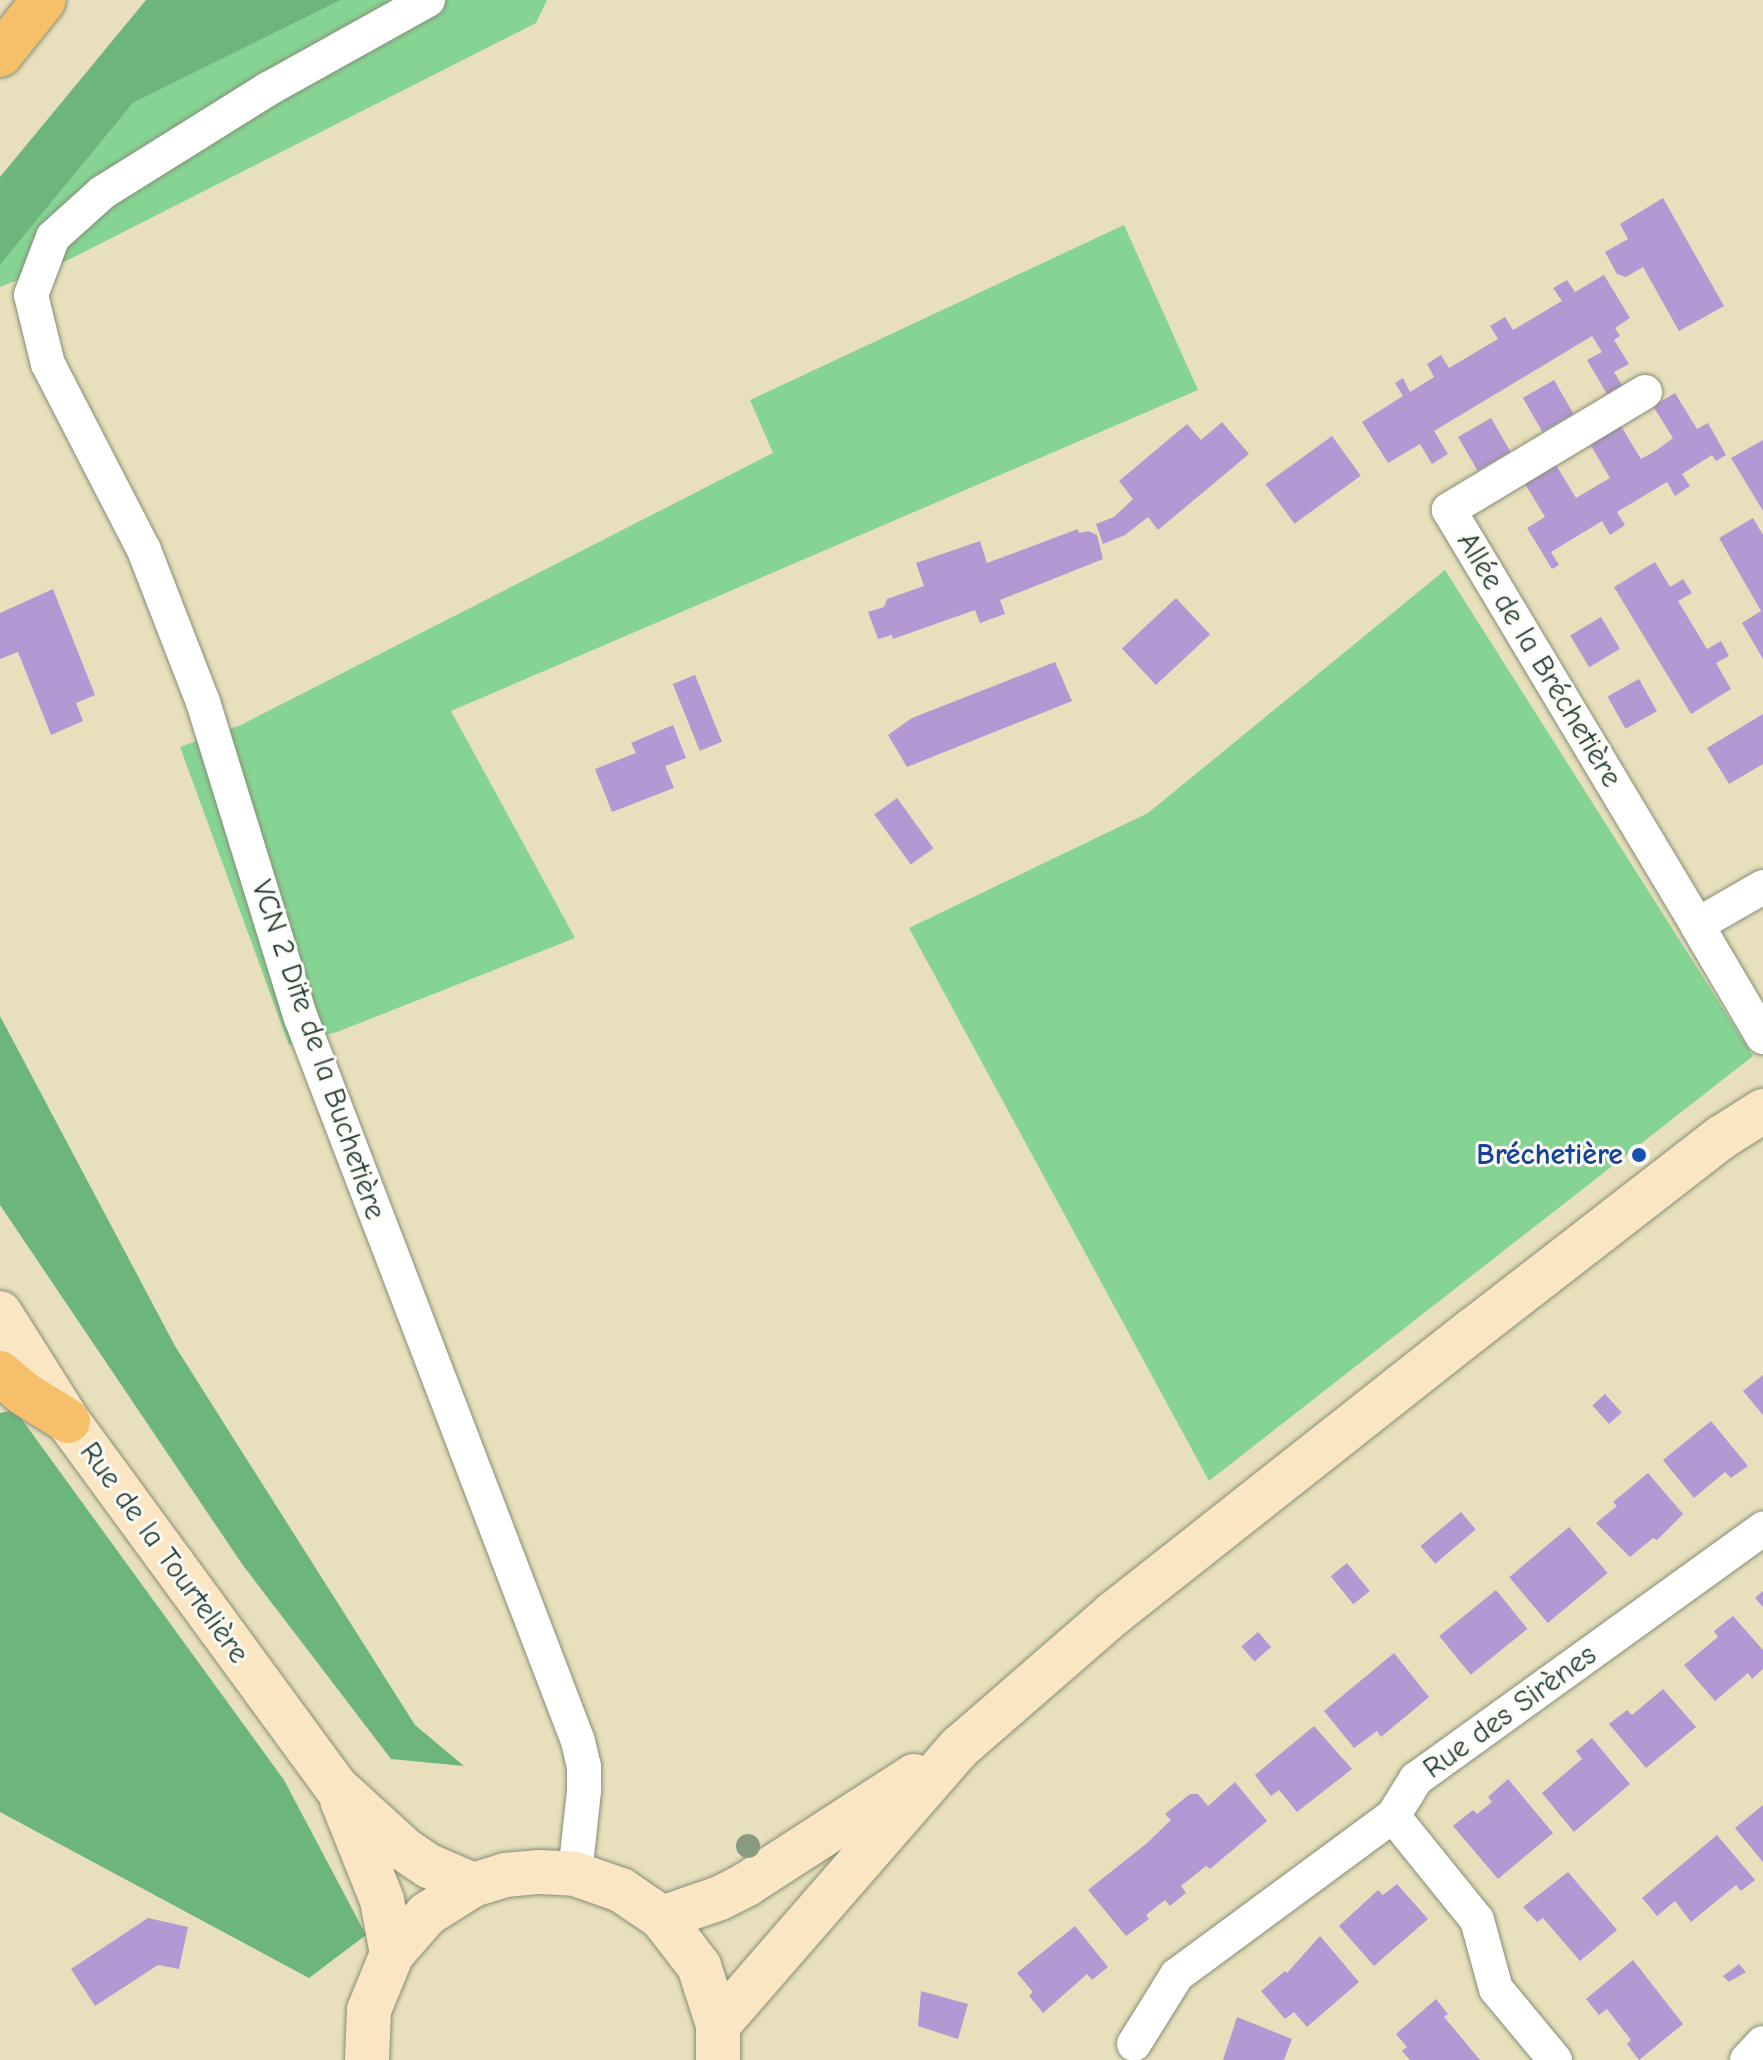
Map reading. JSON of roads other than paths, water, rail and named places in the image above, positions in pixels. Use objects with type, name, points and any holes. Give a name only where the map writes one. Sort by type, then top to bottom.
[{"type":"highway","points":[[0,55],[44,0]]},
{"type":"highway","points":[[0,1373],[23,1393],[68,1421]]},
{"type":"main road","points":[[662,1918],[720,1898],[747,1884],[960,1747],[1113,1614],[1510,1301],[1722,1137],[1763,1111]]},
{"type":"main road","name":"Rue de la Tourtelière","points":[[0,1313],[68,1421],[336,1787],[405,1850],[429,1866],[473,1885]]},
{"type":"main road","points":[[718,2043],[960,1747]]},
{"type":"main road","name":"Rue de la Tourtelière","points":[[336,1787],[382,1900],[392,1954]]},
{"type":"main road","points":[[367,2060],[369,2010],[392,1954],[427,1914],[473,1885],[505,1875],[540,1872],[575,1874],[621,1890],[662,1918],[699,1966],[718,2043]]},
{"type":"street","name":"VCN 2 Dite de la Buchetière","points":[[428,0],[268,89],[103,192],[53,237],[31,295],[48,364],[144,550],[203,702],[301,1018],[578,1741],[584,1766],[584,1791],[575,1874]]},
{"type":"street","name":"Allée de la Bréchetière","points":[[1645,392],[1449,510],[1763,1037]]},
{"type":"street","points":[[1697,925],[1763,887]]},
{"type":"street","name":"Rue des Sirènes","points":[[1393,1816],[1416,1779],[1763,1529]]},
{"type":"street","points":[[1134,2044],[1177,1975],[1393,1816],[1477,1920],[1496,1989],[1555,2060]]},
{"type":"street","points":[[1747,2060],[1763,2043]]},
{"type":"place","name":"Bréchetière","points":[[1639,1155]]}]
